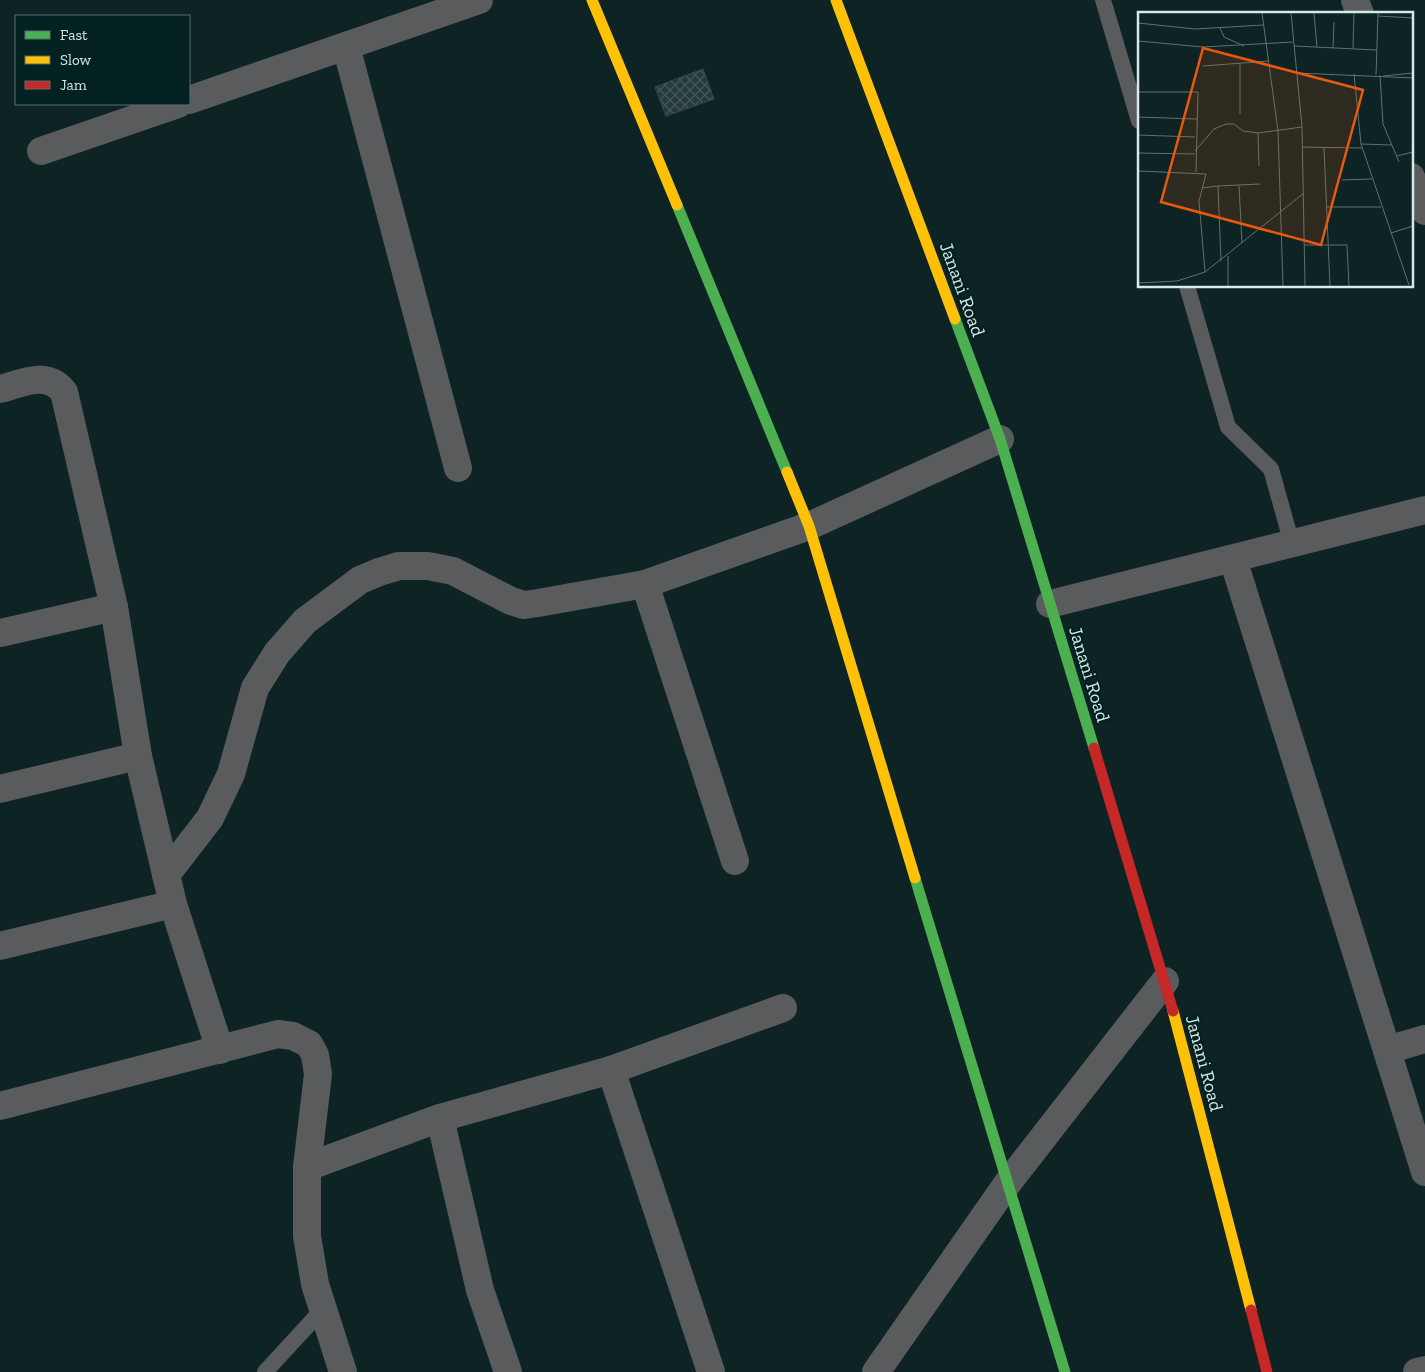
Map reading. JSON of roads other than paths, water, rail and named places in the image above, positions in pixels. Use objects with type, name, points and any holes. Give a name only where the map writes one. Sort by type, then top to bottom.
[{"type":"street","points":[[190,100],[480,0]]},
{"type":"street","points":[[592,0],[809,526],[1065,1372]]},
{"type":"street","name":"Janani Road","points":[[836,0],[1000,439],[1166,981],[1267,1372]]},
{"type":"street","points":[[1355,0],[1359,12]]},
{"type":"street","points":[[346,46],[458,468]]},
{"type":"street","points":[[41,151],[175,105]]},
{"type":"street","points":[[1412,179],[1425,210]]},
{"type":"street","points":[[0,389],[44,379],[58,384],[64,392],[114,607],[138,756],[166,875],[173,904],[220,1050]]},
{"type":"street","points":[[166,875],[210,818],[231,774],[255,688],[277,653],[305,621],[360,580],[399,566],[428,566],[453,572],[511,601],[524,604],[645,584],[809,526],[1000,439]]},
{"type":"street","points":[[1050,604],[1425,510]]},
{"type":"street","points":[[1233,559],[1425,1172]]},
{"type":"street","points":[[645,584],[735,861]]},
{"type":"street","points":[[0,633],[114,607]]},
{"type":"street","points":[[0,788],[138,756]]},
{"type":"street","points":[[0,946],[173,904]]},
{"type":"street","points":[[876,1372],[1007,1184],[1166,981]]},
{"type":"street","points":[[307,1167],[440,1118],[611,1070],[783,1008]]},
{"type":"street","points":[[0,1106],[278,1034],[293,1036],[308,1044],[315,1055],[318,1074],[307,1167],[307,1236],[315,1284],[343,1372]]},
{"type":"street","points":[[1387,1050],[1425,1039]]},
{"type":"street","points":[[611,1070],[711,1372]]},
{"type":"street","points":[[440,1118],[480,1290],[508,1372]]},
{"type":"street","points":[[1418,1372],[1425,1370]]},
{"type":"lane","points":[[1103,0],[1138,119]]},
{"type":"lane","points":[[1188,288],[1228,427],[1270,469],[1292,544]]},
{"type":"lane","points":[[266,1372],[323,1309]]}]
